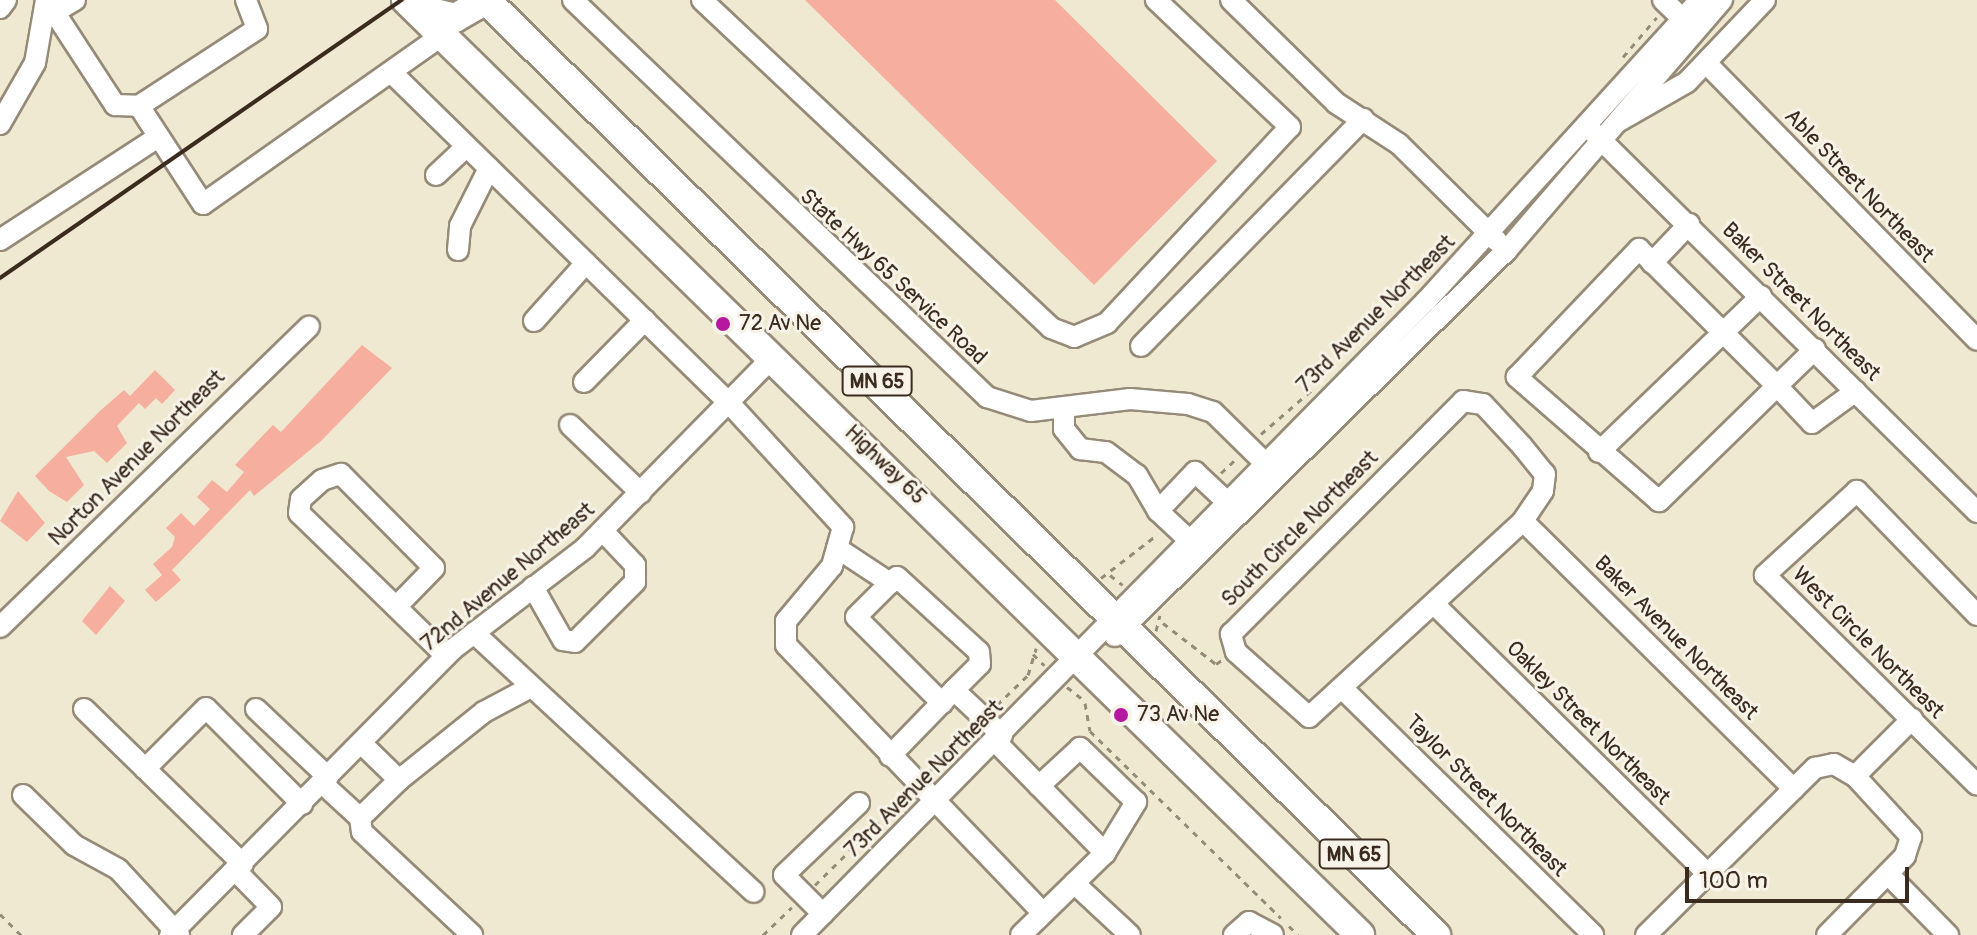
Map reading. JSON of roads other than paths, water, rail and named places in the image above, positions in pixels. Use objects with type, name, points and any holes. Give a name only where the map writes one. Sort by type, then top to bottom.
[{"type":"highway","points":[[410,4],[455,18],[486,0]]},
{"type":"highway","name":"MN 65","points":[[486,0],[1436,935]]},
{"type":"highway","name":"Highway 65","points":[[410,4],[774,356],[1360,935]]},
{"type":"street","points":[[0,8],[6,0]]},
{"type":"street","points":[[49,10],[75,0]]},
{"type":"street","points":[[49,10],[115,105],[139,106],[257,29],[246,0]]},
{"type":"street","name":"State Hwy 65 Service Road","points":[[573,0],[948,367],[987,397],[1031,411],[1130,399],[1188,404],[1213,412],[1270,468]]},
{"type":"street","points":[[702,0],[1051,328],[1074,337],[1107,323],[1290,127],[1156,0]]},
{"type":"street","points":[[1231,0],[1336,103],[1363,119],[1507,250]]},
{"type":"street","points":[[1663,0],[1687,23]]},
{"type":"street","name":"73rd Avenue Northeast","points":[[1616,123],[1700,0]]},
{"type":"street","name":"73rd Avenue Northeast","points":[[1121,622],[1188,539],[1225,500],[1270,468],[1507,250],[1687,23],[1722,0]]},
{"type":"street","name":"73rd Avenue Northeast","points":[[802,935],[1081,657],[1121,622],[1490,233],[1596,134],[1707,64],[1765,0]]},
{"type":"street","points":[[0,124],[29,76],[49,10]]},
{"type":"street","points":[[139,106],[203,204],[441,36]]},
{"type":"street","name":"Able Street Northeast","points":[[1707,64],[1977,340]]},
{"type":"street","points":[[392,73],[731,405],[843,527],[832,566],[786,621],[786,645],[1043,913]]},
{"type":"street","points":[[1141,346],[1363,119]]},
{"type":"street","name":"Baker Street Northeast","points":[[1596,134],[1977,512]]},
{"type":"street","points":[[0,240],[158,137]]},
{"type":"street","points":[[436,175],[467,146]]},
{"type":"street","points":[[458,250],[460,226],[489,168]]},
{"type":"street","points":[[1652,263],[1689,224]]},
{"type":"street","points":[[1815,349],[1777,386],[1659,501],[1599,452],[1517,377],[1639,249],[1777,386],[1812,423],[1856,391]]},
{"type":"street","points":[[534,321],[586,263]]},
{"type":"street","points":[[1599,452],[1761,296]]},
{"type":"street","points":[[584,382],[645,320]]},
{"type":"street","name":"Norton Avenue Northeast","points":[[0,627],[309,326]]},
{"type":"street","name":"72nd Avenue Northeast","points":[[174,933],[446,656],[603,531],[731,405],[774,356]]},
{"type":"street","name":"South Circle Northeast","points":[[1463,401],[1483,404],[1545,474],[1523,521],[1345,691],[1309,717],[1236,652],[1231,634],[1261,597],[1463,401]]},
{"type":"street","points":[[1064,409],[1064,429],[1080,449],[1106,452],[1137,475],[1158,511],[1188,539]]},
{"type":"street","points":[[570,425],[641,493]]},
{"type":"street","points":[[1158,511],[1195,472],[1225,500]]},
{"type":"street","points":[[396,607],[434,568],[341,474],[322,480],[301,499],[299,513],[446,656]]},
{"type":"street","name":"West Circle Northeast","points":[[1977,615],[1857,491],[1765,575],[1977,785]]},
{"type":"street","name":"Baker Avenue Northeast","points":[[1523,521],[1794,789]]},
{"type":"street","points":[[533,587],[563,640],[575,642],[635,582],[635,565],[603,531]]},
{"type":"street","points":[[837,548],[890,583]]},
{"type":"street","points":[[890,756],[948,696],[980,664],[979,652],[897,577],[856,617],[948,696],[999,739],[1039,786],[1105,853]]},
{"type":"street","name":"Oakley Street Northeast","points":[[1434,604],[1709,875]]},
{"type":"street","points":[[474,633],[754,892]]},
{"type":"street","points":[[360,818],[399,780],[484,712],[531,687]]},
{"type":"street","name":"Taylor Street Northeast","points":[[1345,691],[1593,935]]},
{"type":"street","points":[[145,769],[206,708],[302,804]]},
{"type":"street","points":[[84,709],[240,868],[271,907],[243,935]]},
{"type":"street","points":[[256,709],[360,818],[362,832],[472,935]]},
{"type":"street","points":[[1855,776],[1912,719]]},
{"type":"street","points":[[361,743],[399,780]]},
{"type":"street","points":[[1021,935],[1105,853],[1136,802],[1080,748],[1039,786]]},
{"type":"street","points":[[1646,935],[1815,768],[1834,764],[1855,776],[1911,837],[1888,874],[1827,935]]},
{"type":"street","points":[[23,795],[74,845],[118,869],[174,933]]},
{"type":"street","points":[[823,914],[784,875],[859,803]]},
{"type":"street","points":[[1888,874],[1948,935]]},
{"type":"street","points":[[1074,883],[1130,935]]},
{"type":"street","points":[[1234,935],[1249,922],[1273,935]]},
{"type":"railway","points":[[0,278],[402,0]]},
{"type":"place","name":"72 Av Ne","points":[[723,324]]},
{"type":"place","name":"73 Av Ne","points":[[1121,715]]}]
